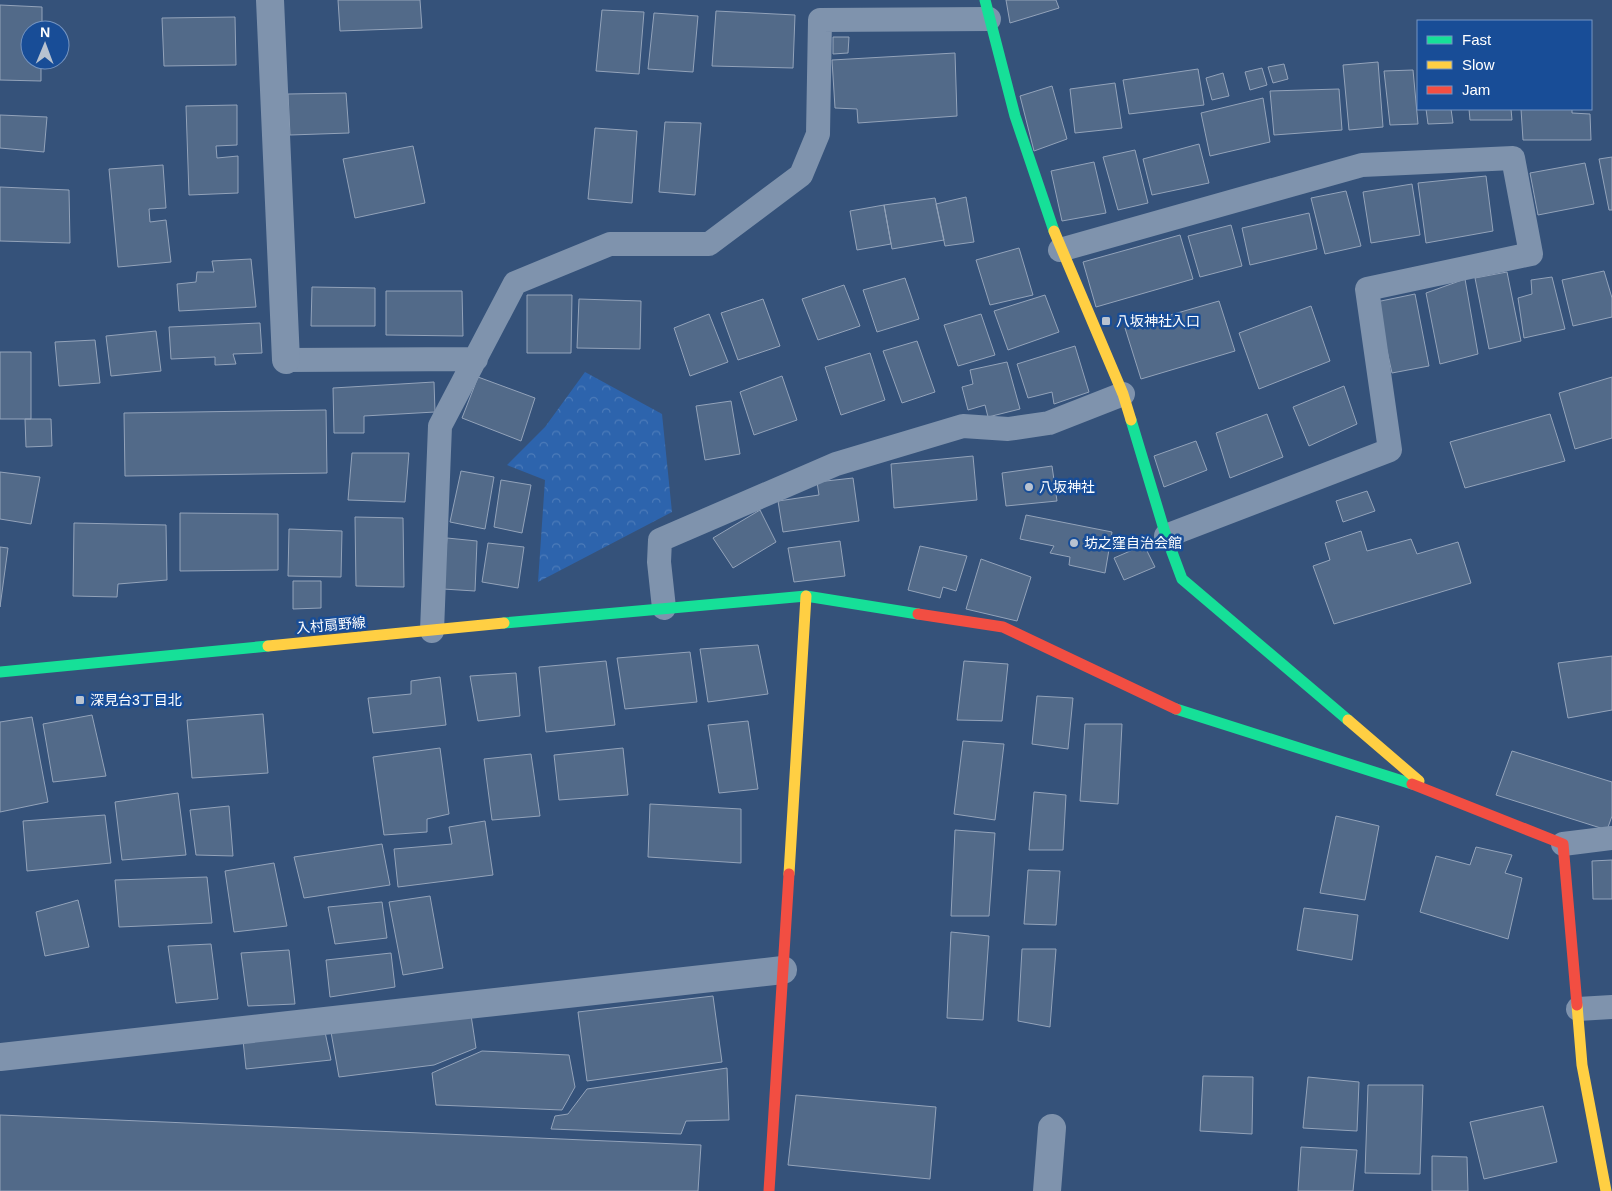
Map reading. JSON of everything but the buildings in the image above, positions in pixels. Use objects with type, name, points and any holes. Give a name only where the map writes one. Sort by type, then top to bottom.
[{"type":"street","points":[[270,0],[286,360]]},
{"type":"street","points":[[987,10],[1015,116],[1060,250],[1123,394],[1166,536],[1182,579],[1430,790],[1563,844],[1582,1065],[1606,1191]]},
{"type":"street","points":[[769,1191],[806,596]]},
{"type":"street","name":"入村扇野線","points":[[0,672],[806,596],[1003,627],[1183,712],[1430,790]]},
{"type":"street","points":[[0,1057],[783,970]]},
{"type":"street","points":[[1047,1191],[1052,1128]]},
{"type":"lane","points":[[432,631],[440,426],[515,283],[610,244],[709,244],[801,175],[818,134],[820,20],[987,10]]},
{"type":"lane","points":[[1060,250],[1362,165],[1513,158],[1531,254],[1367,288],[1390,450],[1166,536]]},
{"type":"lane","points":[[286,360],[476,359]]},
{"type":"lane","points":[[664,608],[659,562],[660,540],[836,464],[963,426],[1008,429],[1049,423],[1123,394]]},
{"type":"lane","points":[[1563,844],[1612,838]]},
{"type":"lane","points":[[1578,1009],[1612,1007]]},
{"type":"green space","points":[[585,372],[662,414],[672,512],[538,582],[545,480],[507,465],[545,427]]},
{"type":"traffic: fast","points":[[985,0],[1015,116],[1054,231]]},
{"type":"traffic: fast","points":[[1131,420],[1166,536],[1182,579],[1348,720]]},
{"type":"traffic: fast","points":[[504,623],[806,596],[918,614]]},
{"type":"traffic: fast","points":[[0,672],[268,646]]},
{"type":"traffic: fast","points":[[1176,709],[1412,784]]},
{"type":"traffic: slow","points":[[1054,231],[1123,394],[1131,420]]},
{"type":"traffic: slow","points":[[789,874],[806,596]]},
{"type":"traffic: slow","points":[[268,646],[504,623]]},
{"type":"traffic: slow","points":[[1348,720],[1419,781]]},
{"type":"traffic: slow","points":[[1577,1005],[1582,1065],[1606,1191]]},
{"type":"traffic: jam","points":[[918,614],[1003,627],[1176,709]]},
{"type":"traffic: jam","points":[[1412,784],[1563,844],[1577,1005]]},
{"type":"traffic: jam","points":[[769,1191],[789,874]]},
{"type":"place","name":"八坂神社入口","points":[[1106,321]]},
{"type":"place","name":"八坂神社","points":[[1029,487]]},
{"type":"place","name":"坊之窪自治会館","points":[[1074,543]]},
{"type":"place","name":"深見台3丁目北","points":[[80,700]]}]
